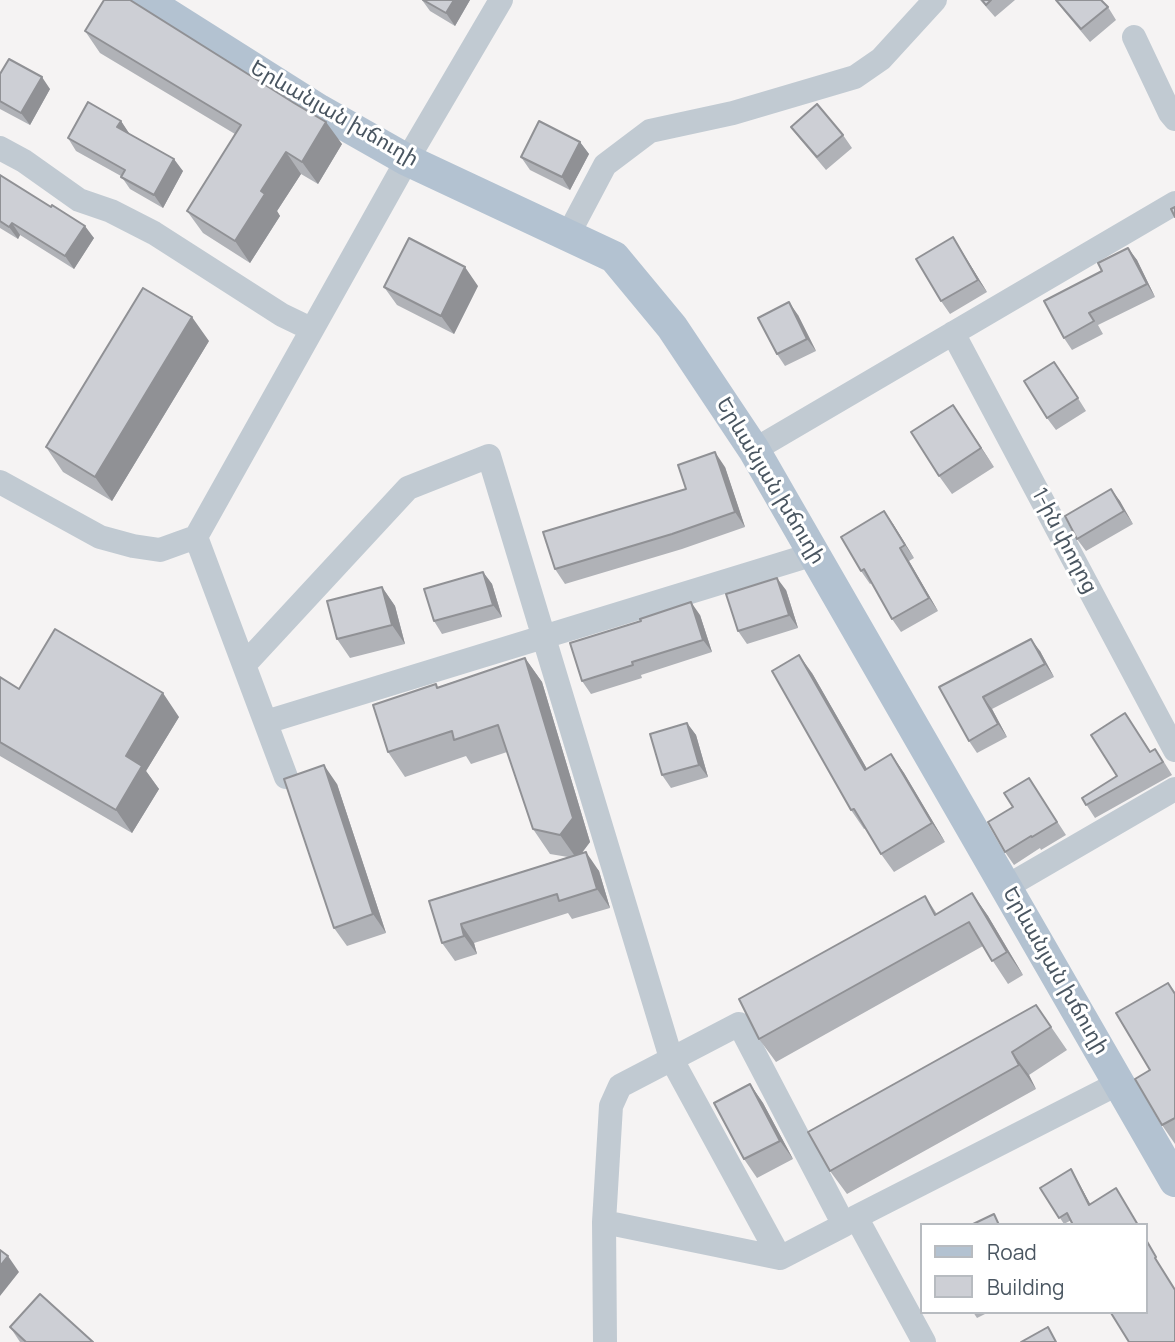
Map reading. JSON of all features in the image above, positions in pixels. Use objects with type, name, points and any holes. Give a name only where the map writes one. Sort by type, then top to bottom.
[{"type":"main road","name":"Երևանյան խճուղի","points":[[160,4],[319,110],[408,160],[614,257],[672,327],[754,450],[1175,1181]]},
{"type":"street","points":[[0,482],[100,537],[160,550],[196,537],[311,329],[501,0]]},
{"type":"street","points":[[568,235],[606,165],[649,131],[733,113],[855,77],[881,60],[935,0]]},
{"type":"street","points":[[1134,37],[1175,119]]},
{"type":"street","points":[[0,148],[79,200],[111,211],[154,233],[282,315],[311,329]]},
{"type":"street","points":[[754,450],[1175,203]]},
{"type":"street","name":"1-ին փողոց","points":[[953,333],[1175,750]]},
{"type":"street","points":[[244,665],[408,488],[489,456],[671,1058],[780,1258]]},
{"type":"street","points":[[196,537],[286,777]]},
{"type":"street","points":[[266,722],[814,554]]},
{"type":"street","points":[[1006,887],[1175,789]]},
{"type":"street","points":[[605,1342],[604,1222],[611,1106],[620,1086],[739,1024],[850,1221],[923,1342]]},
{"type":"street","points":[[604,1222],[780,1258],[1119,1083]]},
{"type":"building","points":[[104,0],[130,0],[326,122],[302,162],[286,152],[261,191],[265,194],[235,241],[187,211],[241,125],[85,31]]},
{"type":"building","points":[[423,0],[454,0],[446,13]]},
{"type":"building","points":[[1056,0],[1101,0],[1108,7],[1081,29]]},
{"type":"building","points":[[9,59],[42,77],[21,113],[0,101],[0,74]]},
{"type":"building","points":[[88,102],[121,121],[117,127],[174,159],[154,195],[121,177],[125,170],[68,138]]},
{"type":"building","points":[[817,104],[843,135],[817,157],[791,127]]},
{"type":"building","points":[[539,121],[580,142],[562,177],[521,157]]},
{"type":"building","points":[[0,175],[85,226],[65,256],[12,223],[9,227],[0,221]]},
{"type":"building","points":[[953,237],[978,280],[941,301],[916,259]]},
{"type":"building","points":[[409,238],[465,267],[441,316],[384,287]]},
{"type":"building","points":[[1128,248],[1147,284],[1089,313],[1094,321],[1064,338],[1044,301],[1102,271],[1098,263]]},
{"type":"building","points":[[143,288],[192,317],[95,477],[46,447]]},
{"type":"building","points":[[789,302],[807,339],[777,354],[758,318]]},
{"type":"building","points":[[1054,362],[1078,398],[1047,418],[1024,381]]},
{"type":"building","points":[[953,405],[981,448],[939,476],[911,432]]},
{"type":"building","points":[[715,452],[735,512],[555,569],[543,532],[686,489],[678,465]]},
{"type":"building","points":[[1111,489],[1124,511],[1077,539],[1065,516]]},
{"type":"building","points":[[884,511],[905,545],[900,548],[929,598],[892,619],[864,569],[861,571],[841,537]]},
{"type":"building","points":[[483,572],[493,605],[434,621],[424,589]]},
{"type":"building","points":[[777,578],[789,615],[738,631],[726,594]]},
{"type":"building","points":[[382,587],[392,625],[337,639],[327,601]]},
{"type":"building","points":[[691,602],[703,640],[582,681],[570,643]]},
{"type":"building","points":[[55,629],[163,693],[126,756],[142,766],[116,810],[0,742],[0,677],[19,689]]},
{"type":"building","points":[[1031,639],[1045,664],[983,697],[998,724],[969,741],[939,687]]},
{"type":"building","points":[[799,655],[865,770],[891,754],[932,823],[881,854],[854,809],[851,810],[772,671]]},
{"type":"building","points":[[525,658],[573,818],[560,835],[533,829],[498,725],[454,740],[452,731],[388,752],[373,705],[436,684],[437,688]]},
{"type":"building","points":[[1125,713],[1150,752],[1155,749],[1163,762],[1086,805],[1082,798],[1117,776],[1091,735]]},
{"type":"building","points":[[687,723],[699,765],[662,775],[650,734]]},
{"type":"building","points":[[324,765],[373,914],[334,928],[284,779]]},
{"type":"building","points":[[1029,778],[1057,822],[1005,852],[988,822],[1013,807],[1004,793]]},
{"type":"building","points":[[586,852],[597,889],[559,901],[557,894],[461,924],[464,936],[442,943],[429,901]]},
{"type":"building","points":[[972,893],[1007,952],[992,961],[969,922],[759,1039],[739,999],[925,896],[935,915]]},
{"type":"building","points":[[1168,983],[1175,994],[1175,1118],[1162,1125],[1135,1079],[1150,1070],[1116,1013]]},
{"type":"building","points":[[1036,1005],[1051,1027],[1012,1052],[1019,1065],[830,1171],[808,1132]]},
{"type":"building","points":[[750,1084],[780,1141],[744,1159],[714,1103]]},
{"type":"building","points":[[1071,1169],[1089,1205],[1116,1188],[1137,1223],[1072,1223],[1067,1213],[1059,1218],[1040,1188]]},
{"type":"building","points":[[994,1214],[998,1223],[975,1223]]},
{"type":"building","points":[[1147,1241],[1175,1290],[1175,1342],[1129,1342],[1112,1314],[1147,1314]]},
{"type":"building","points":[[0,1250],[8,1256],[0,1266]]},
{"type":"building","points":[[40,1294],[93,1342],[26,1342],[10,1327]]},
{"type":"building","points":[[1048,1327],[1056,1342],[1021,1342]]}]
